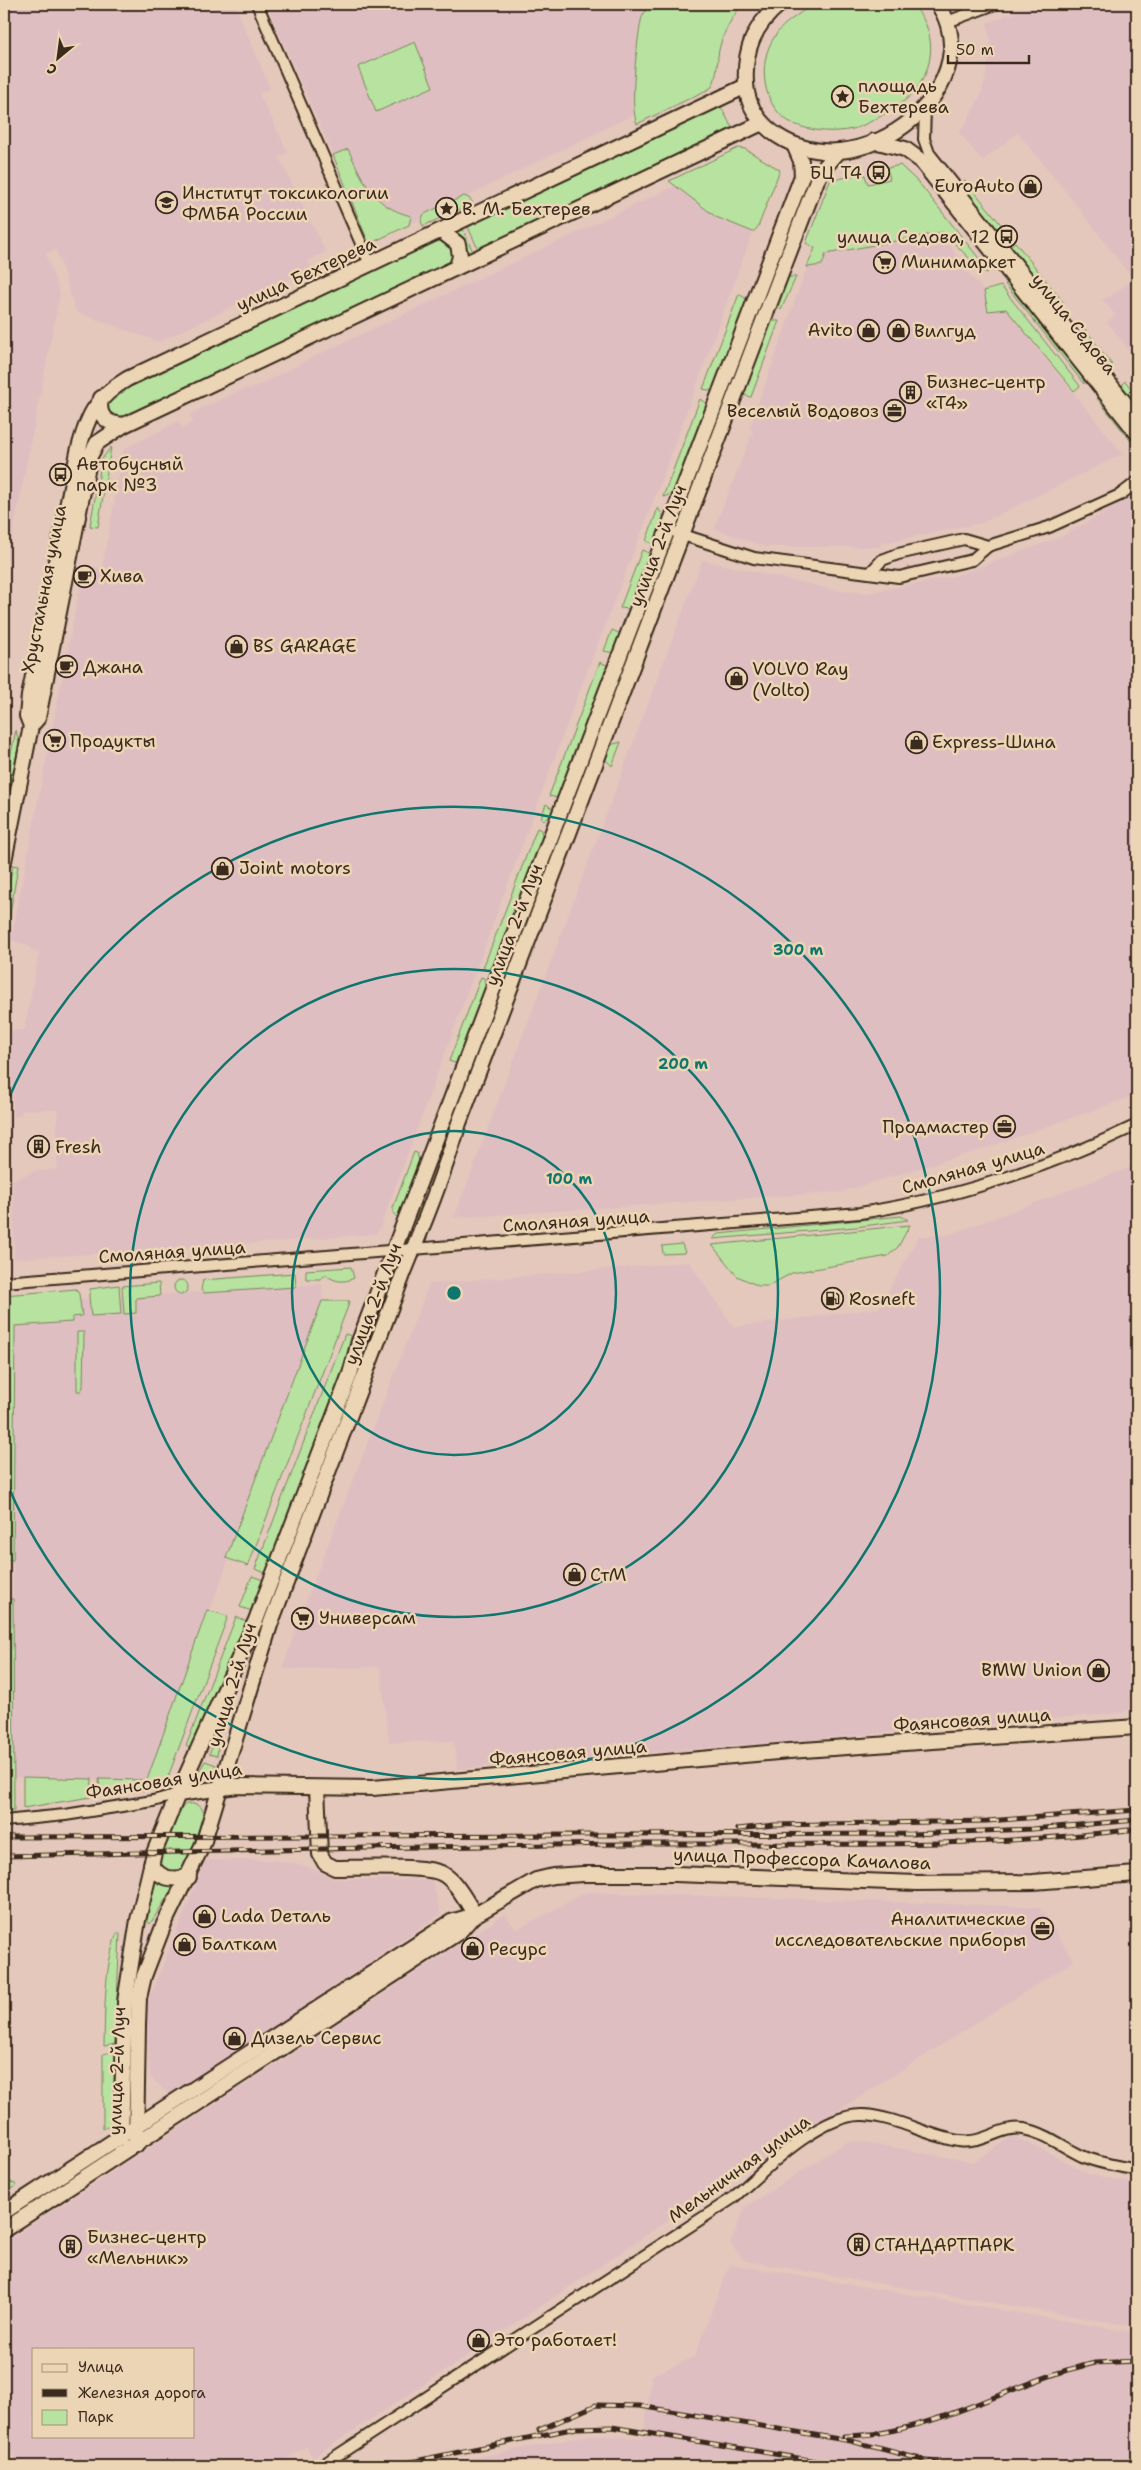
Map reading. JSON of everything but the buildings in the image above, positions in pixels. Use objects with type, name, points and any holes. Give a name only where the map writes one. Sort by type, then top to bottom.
[{"type":"street","points":[[257,4],[370,264]]},
{"type":"street","points":[[779,4],[753,34],[745,66],[746,86],[751,106],[762,123],[772,133],[794,145],[812,150],[839,151],[874,141],[926,109],[940,89],[950,61],[951,46],[946,22],[937,4]]},
{"type":"street","points":[[946,22],[994,4]]},
{"type":"street","name":"улица Бехтерева","points":[[84,454],[87,422],[101,398],[127,379],[746,86]]},
{"type":"street","name":"улица Седова","points":[[926,109],[924,139],[929,153],[1137,415]]},
{"type":"street","points":[[84,454],[124,425],[762,123]]},
{"type":"street","name":"улица Седова","points":[[874,141],[905,148],[920,160],[1137,433]]},
{"type":"street","name":"улица 2-й Луч","points":[[794,145],[801,161],[802,176],[360,1339],[350,1374],[256,1620],[178,1794],[151,1864],[136,1928],[125,2002],[121,2138],[136,2144],[138,2025],[141,1986],[156,1945],[189,1877],[210,1826],[270,1625],[413,1250],[423,1229],[448,1162],[462,1114],[817,180],[824,168],[839,151]]},
{"type":"street","points":[[440,231],[458,244],[460,256],[457,267]]},
{"type":"street","points":[[101,398],[100,412],[103,418],[108,423],[124,425]]},
{"type":"street","name":"Хрустальная улица","points":[[4,861],[31,726],[26,716],[29,696],[84,454]]},
{"type":"street","points":[[669,530],[754,558],[899,577],[972,560],[988,546],[1049,527],[1120,495],[1137,482]]},
{"type":"street","points":[[870,573],[882,560],[898,554],[964,539],[988,546]]},
{"type":"street","name":"Смоляная улица","points":[[4,1282],[788,1220],[889,1208],[946,1196],[999,1180],[1078,1152],[1137,1125]]},
{"type":"street","name":"Фаянсовая улица","points":[[4,1821],[65,1815],[153,1801],[178,1794],[221,1787],[317,1788],[410,1786],[789,1751],[1137,1727]]},
{"type":"street","points":[[317,1788],[320,1854],[326,1863],[335,1868],[425,1869],[441,1873],[454,1885],[475,1915]]},
{"type":"street","points":[[151,1864],[161,1876],[170,1879],[189,1877]]},
{"type":"street","name":"улица Профессора Качалова","points":[[4,2212],[121,2138],[451,1922],[475,1915],[536,1880],[553,1876],[583,1874],[656,1873],[917,1883],[1033,1882],[1137,1874]]},
{"type":"street","name":"улица Профессора Качалова","points":[[4,2230],[459,1932],[475,1915]]},
{"type":"street","name":"Мельничная улица","points":[[321,2466],[733,2198],[778,2156],[842,2117],[865,2115],[929,2134],[970,2142],[981,2141],[1009,2129],[1022,2128],[1035,2131],[1096,2162],[1137,2170]]},
{"type":"shaded area","name":"Институт токсикологии ФМБА России","points":[[4,4],[135,4],[139,12],[156,4],[235,4],[270,88],[259,93],[288,152],[279,157],[326,252],[308,261],[311,269],[159,342],[76,312],[56,250],[46,254],[60,294],[4,578]]},
{"type":"shaded area","points":[[266,4],[650,4],[641,19],[633,115],[369,244],[333,155]]},
{"type":"shaded area","points":[[1036,4],[1137,4],[1137,360],[1107,322],[1115,315],[1102,299],[1111,296],[1133,279],[1074,202],[1018,133],[982,161],[958,131],[965,125],[982,92],[987,70],[990,41],[987,23]]},
{"type":"shaded area","points":[[675,186],[716,217],[753,232],[659,487],[578,695],[379,1231],[375,1234],[287,1241],[14,1259],[13,1180],[35,1171],[57,1170],[57,1110],[23,1110],[20,1115],[13,1117],[11,1030],[24,1030],[39,953],[30,949],[28,945],[11,940],[84,565],[102,568],[124,449],[179,421],[182,428],[193,422],[190,415],[198,410],[248,387],[249,390],[311,358]]},
{"type":"shaded area","points":[[943,232],[962,266],[984,291],[988,311],[1006,309],[1123,454],[982,523],[882,543],[879,547],[766,547],[714,529],[753,431],[749,429],[807,267],[822,265],[826,254]]},
{"type":"shaded area","points":[[1137,493],[1137,1095],[986,1148],[841,1192],[454,1218],[702,560],[840,591],[867,593],[955,576],[1063,536]]},
{"type":"shaded area","points":[[1137,1165],[1137,1706],[1121,1713],[457,1769],[454,1741],[389,1742],[380,1667],[286,1669],[283,1667],[297,1625],[429,1284],[689,1262],[734,1327],[879,1308],[919,1236],[948,1235]]},
{"type":"shaded area","points":[[322,1284],[323,1303],[147,1782],[13,1777],[13,1304]]},
{"type":"shaded area","points":[[206,1860],[275,1860],[305,1866],[335,1879],[432,1880],[441,1914],[171,2096],[150,2077],[146,2006]]},
{"type":"shaded area","points":[[587,1892],[1039,1907],[1074,1961],[710,2192],[439,2375],[313,2457],[306,2447],[275,2466],[20,2466],[4,2442],[4,2243],[505,1914],[516,1930]]},
{"type":"shaded area","points":[[1012,2136],[1050,2153],[1089,2174],[1137,2184],[1137,2327],[745,2261],[730,2244],[745,2207],[847,2142],[859,2141],[973,2162]]},
{"type":"shaded area","points":[[730,2264],[1137,2333],[1137,2466],[433,2466],[591,2435],[643,2438],[652,2375],[694,2357]]},
{"type":"green space","points":[[819,3],[911,4],[920,14],[926,25],[930,36],[931,49],[926,73],[920,84],[901,103],[864,125],[838,131],[824,131],[801,127],[783,117],[775,108],[765,85],[765,59],[769,47],[780,29],[800,13],[810,6]]},
{"type":"green space","points":[[650,4],[742,4],[729,24],[722,40],[714,83],[711,88],[637,124],[634,103],[636,58],[643,14]]},
{"type":"green space","points":[[415,42],[433,87],[376,112],[358,67]]},
{"type":"green space","points":[[721,107],[732,128],[478,249],[468,227]]},
{"type":"green space","points":[[738,148],[745,149],[780,170],[758,227],[753,232],[716,217],[669,181]]},
{"type":"green space","points":[[348,149],[371,191],[387,206],[411,216],[409,225],[369,244],[333,155]]},
{"type":"green space","points":[[900,165],[919,183],[989,271],[987,273],[981,270],[943,232],[826,254],[822,265],[807,267],[815,248],[806,243],[830,181],[864,173],[868,184],[890,179],[887,168]]},
{"type":"green space","points":[[965,180],[1003,227],[999,231],[960,184]]},
{"type":"green space","points":[[464,196],[473,203],[450,214],[446,207],[444,208],[447,215],[423,226],[421,221],[424,214]]},
{"type":"green space","points":[[463,229],[473,252],[466,255],[461,238],[455,232]]},
{"type":"green space","points":[[437,241],[446,241],[452,244],[453,258],[449,263],[128,416],[115,416],[108,412],[107,408],[110,401],[124,390]]},
{"type":"green space","points":[[1015,242],[1064,303],[1059,307],[1010,246]]},
{"type":"green space","points":[[788,277],[796,277],[781,310],[777,306]]},
{"type":"green space","points":[[1009,283],[1083,374],[1084,384],[1005,284]]},
{"type":"green space","points":[[1001,286],[1080,386],[1074,391],[1006,309],[988,311],[984,291]]},
{"type":"green space","points":[[739,294],[748,300],[713,391],[703,389]]},
{"type":"green space","points":[[771,321],[779,321],[751,397],[743,395]]},
{"type":"green space","points":[[1085,329],[1112,365],[1109,367],[1105,366],[1083,338]]},
{"type":"green space","points":[[1125,381],[1137,396],[1137,406],[1122,386]]},
{"type":"green space","points":[[1097,398],[1106,404],[1118,417],[1137,443],[1137,449]]},
{"type":"green space","points":[[700,399],[708,405],[674,493],[663,497]]},
{"type":"green space","points":[[111,447],[98,527],[90,526],[102,459]]},
{"type":"green space","points":[[658,508],[665,519],[655,545],[646,541]]},
{"type":"green space","points":[[642,550],[651,554],[630,609],[620,608]]},
{"type":"green space","points":[[612,630],[621,634],[614,653],[604,651]]},
{"type":"green space","points":[[600,662],[609,666],[559,798],[549,796]]},
{"type":"green space","points":[[16,730],[19,743],[4,817],[4,786]]},
{"type":"green space","points":[[621,742],[612,766],[605,759],[610,745]]},
{"type":"green space","points":[[546,804],[554,810],[552,815],[544,820],[541,818]]},
{"type":"green space","points":[[537,828],[541,830],[543,840],[496,963],[487,970],[483,968]]},
{"type":"green space","points":[[13,865],[18,866],[5,944],[4,906]]},
{"type":"green space","points":[[481,977],[484,978],[486,990],[458,1064],[449,1061]]},
{"type":"green space","points":[[414,1152],[417,1153],[420,1165],[399,1219],[393,1213],[393,1208]]},
{"type":"green space","points":[[901,1216],[908,1220],[856,1227],[712,1239],[718,1234]]},
{"type":"green space","points":[[910,1225],[898,1247],[888,1256],[792,1273],[768,1286],[759,1286],[737,1276],[712,1245]]},
{"type":"green space","points":[[682,1244],[685,1253],[663,1254],[662,1246]]},
{"type":"green space","points":[[351,1267],[354,1278],[347,1281],[336,1280],[326,1275],[320,1279],[306,1279],[306,1270]]},
{"type":"green space","points":[[295,1273],[296,1287],[204,1293],[201,1290],[203,1280]]},
{"type":"green space","points":[[181,1280],[186,1282],[188,1287],[186,1292],[181,1294],[176,1292],[174,1287],[176,1282]]},
{"type":"green space","points":[[159,1283],[160,1296],[136,1298],[136,1313],[124,1314],[122,1286]]},
{"type":"green space","points":[[119,1285],[121,1314],[91,1316],[90,1289]]},
{"type":"green space","points":[[76,1289],[79,1294],[82,1316],[72,1317],[72,1322],[15,1326],[13,1560],[4,1560],[4,1295]]},
{"type":"green space","points":[[322,1301],[350,1301],[248,1566],[226,1558]]},
{"type":"green space","points":[[77,1332],[84,1332],[83,1387],[81,1391],[77,1391]]},
{"type":"green space","points":[[345,1334],[351,1336],[342,1374],[266,1573],[255,1569]]},
{"type":"green space","points":[[252,1576],[263,1580],[252,1611],[240,1607]]},
{"type":"green space","points":[[4,1599],[13,1599],[14,1810],[4,1811]]},
{"type":"green space","points":[[207,1610],[228,1616],[168,1777],[155,1787],[100,1795],[99,1779],[147,1780]]},
{"type":"green space","points":[[236,1617],[247,1622],[191,1749],[186,1746]]},
{"type":"green space","points":[[219,1741],[217,1756],[209,1754],[215,1742]]},
{"type":"green space","points":[[205,1761],[216,1765],[212,1777],[198,1779],[197,1775]]},
{"type":"green space","points":[[23,1777],[92,1779],[91,1797],[23,1808]]},
{"type":"green space","points":[[186,1804],[195,1804],[201,1808],[203,1813],[202,1828],[189,1861],[182,1869],[172,1871],[163,1866],[161,1857],[165,1841],[173,1823]]},
{"type":"green space","points":[[155,1881],[174,1886],[150,1924],[147,1921]]},
{"type":"green space","points":[[117,1933],[120,1933],[115,2044],[104,2046],[107,1974]]},
{"type":"green space","points":[[115,2051],[113,2124],[103,2129],[103,2054]]},
{"type":"green space","points":[[4,2179],[17,2185],[4,2193]]},
{"type":"railway","points":[[738,1829],[774,1825],[987,1821],[1137,1810]]},
{"type":"railway","points":[[4,1837],[912,1834],[1032,1829],[1137,1820]]},
{"type":"railway","points":[[4,1856],[553,1845],[947,1843],[1074,1836],[1137,1829]]},
{"type":"railway","points":[[844,2436],[901,2429],[929,2421],[1067,2370],[1095,2363],[1137,2361]]},
{"type":"railway","points":[[539,2430],[596,2405],[640,2406],[851,2441],[947,2466]]},
{"type":"railway","points":[[391,2466],[576,2428],[612,2427],[846,2466]]},
{"type":"place","name":"площадь Бехтерева","points":[[842,96]]},
{"type":"place","name":"БЦ Т4","points":[[878,173]]},
{"type":"place","name":"EuroAuto","points":[[1031,186]]},
{"type":"place","name":"Институт токсикологии ФМБА России","points":[[166,203]]},
{"type":"place","name":"В. М. Бехтерев","points":[[446,209]]},
{"type":"place","name":"улица Седова, 12","points":[[1006,237]]},
{"type":"place","name":"Минимаркет","points":[[885,262]]},
{"type":"place","name":"Avito","points":[[869,330]]},
{"type":"place","name":"Вилгуд","points":[[898,331]]},
{"type":"place","name":"Бизнес-центр «Т4»","points":[[910,392]]},
{"type":"place","name":"Веселый Водовоз","points":[[895,411]]},
{"type":"place","name":"Автобусный парк №3","points":[[60,474]]},
{"type":"place","name":"Хива","points":[[84,576]]},
{"type":"place","name":"BS GARAGE","points":[[237,646]]},
{"type":"place","name":"Джана","points":[[67,667]]},
{"type":"place","name":"VOLVO Ray (Volto)","points":[[736,679]]},
{"type":"place","name":"Продукты","points":[[54,741]]},
{"type":"place","name":"Express-Шина","points":[[916,742]]},
{"type":"place","name":"Joint motors","points":[[223,868]]},
{"type":"place","name":"Продмастер","points":[[1005,1127]]},
{"type":"place","name":"Fresh","points":[[39,1147]]},
{"type":"place","name":"Rosneft","points":[[833,1299]]},
{"type":"place","name":"СтМ","points":[[574,1575]]},
{"type":"place","name":"Универсам","points":[[303,1618]]},
{"type":"place","name":"BMW Union","points":[[1098,1670]]},
{"type":"place","name":"Lada Dеталь","points":[[205,1916]]},
{"type":"place","name":"Аналитические исследовательские приборы","points":[[1042,1929]]},
{"type":"place","name":"Балткам","points":[[185,1944]]},
{"type":"place","name":"Ресурс","points":[[473,1949]]},
{"type":"place","name":"Дизель Сервис","points":[[235,2038]]},
{"type":"place","name":"СТАНДАРТПАРК","points":[[858,2245]]},
{"type":"place","name":"Бизнес-центр «Мельник»","points":[[71,2247]]},
{"type":"place","name":"Это работает!","points":[[478,2340]]}]
